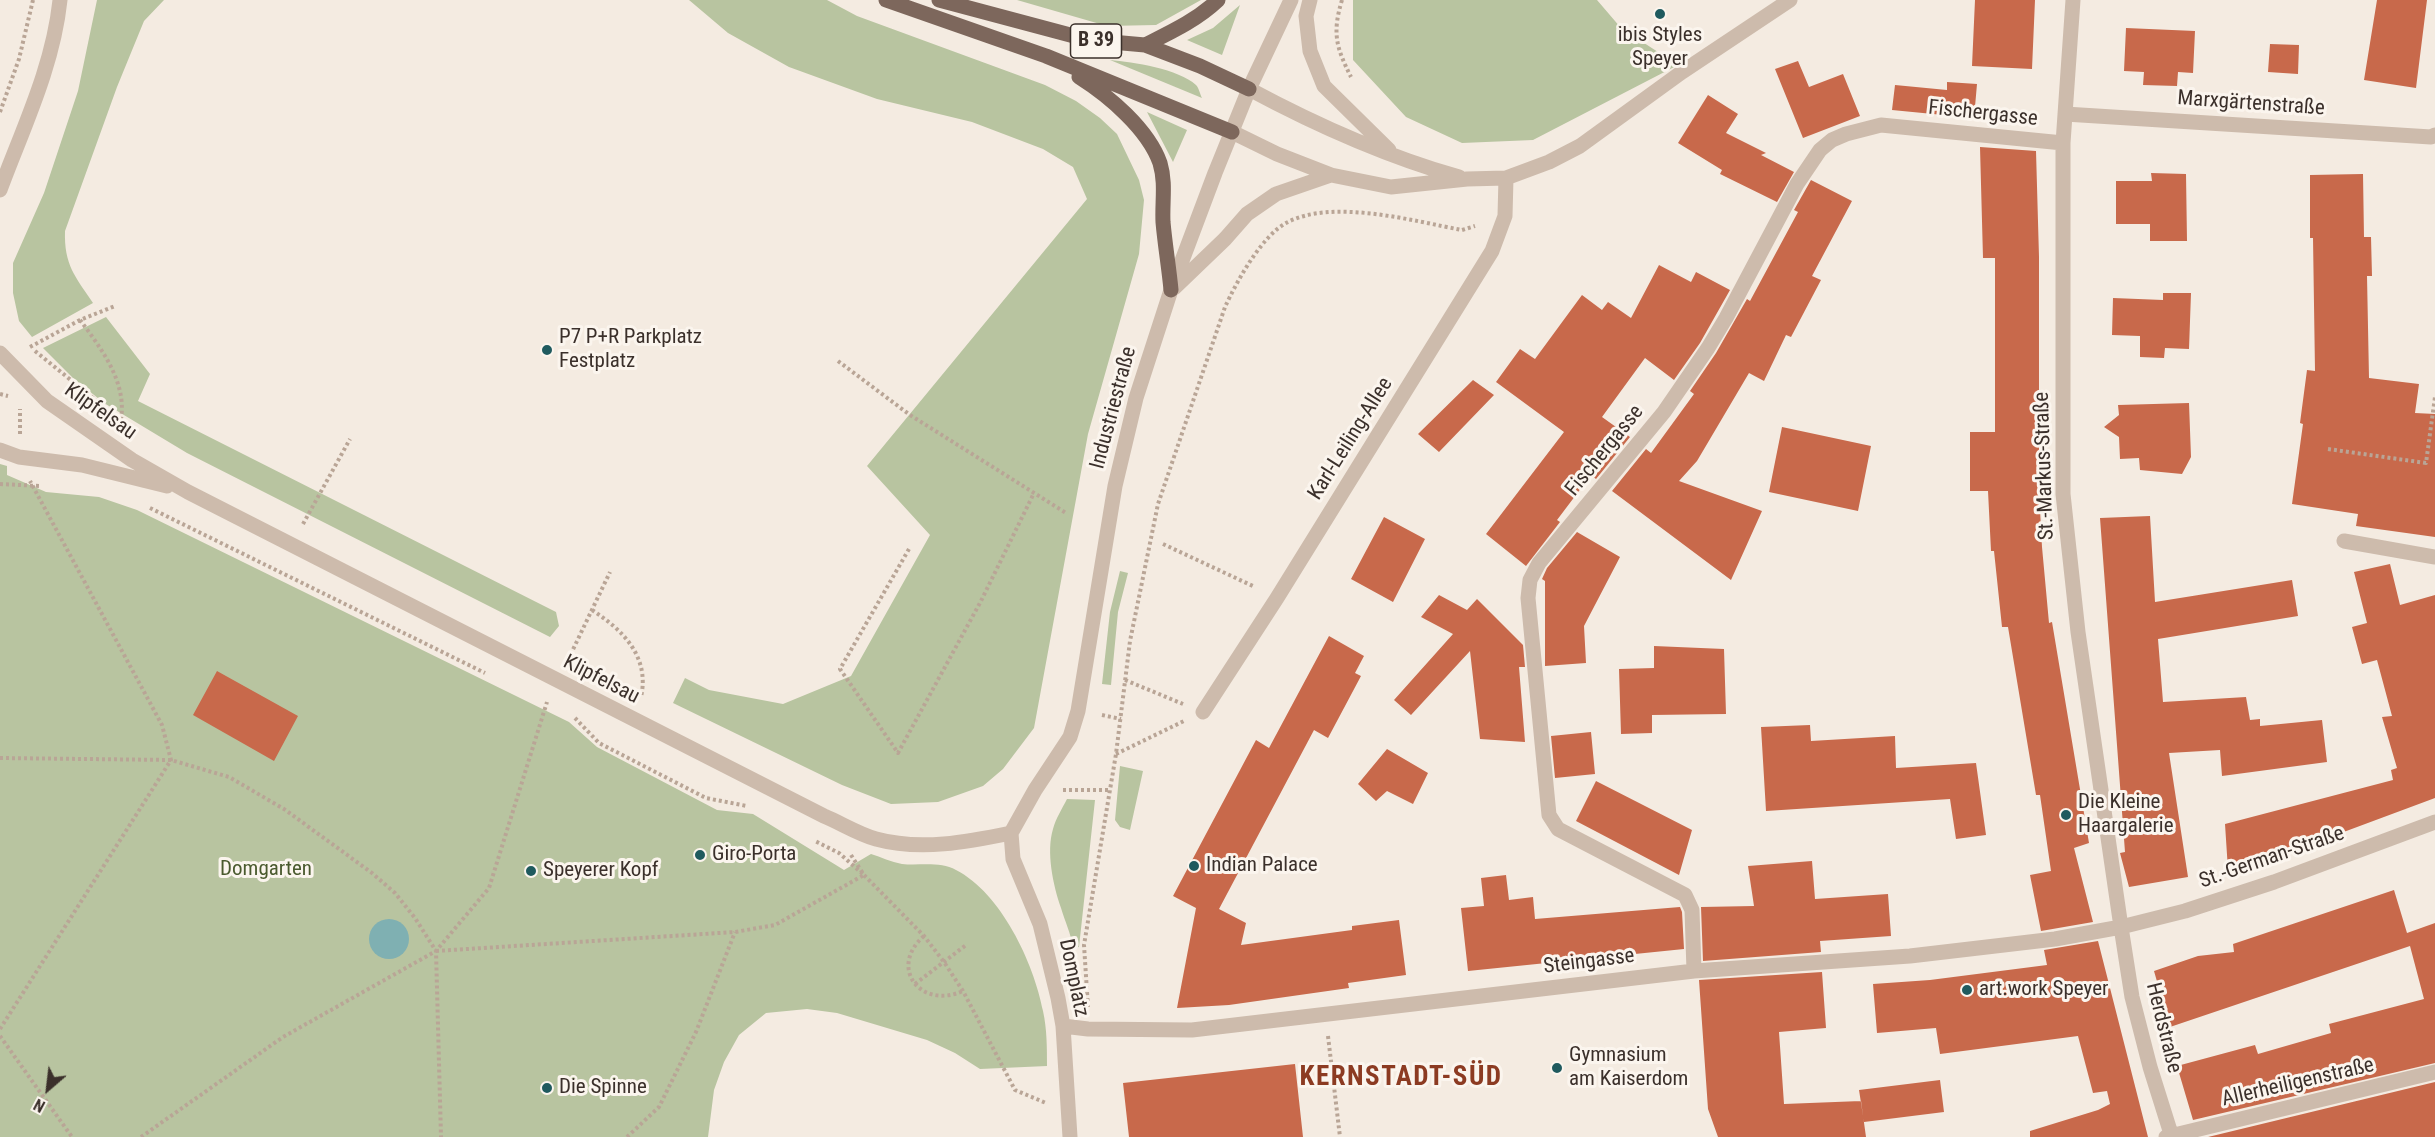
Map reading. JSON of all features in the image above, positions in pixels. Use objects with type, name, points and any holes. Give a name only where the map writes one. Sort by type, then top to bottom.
[{"type":"main road","points":[[886,0],[1047,56],[1232,132]]},
{"type":"main road","name":"B 39","points":[[939,0],[1089,40],[1145,45],[1200,66],[1249,89]]},
{"type":"main road","name":"B 39","points":[[1145,45],[1175,31],[1218,0]]},
{"type":"main road","points":[[1047,56],[1098,89],[1127,115],[1152,146],[1160,164],[1164,193],[1163,221],[1171,291]]},
{"type":"street","points":[[0,190],[35,100],[49,56],[60,0]]},
{"type":"street","name":"Industriestraße","points":[[1011,833],[1035,790],[1070,737],[1077,711],[1115,486],[1136,398],[1171,291],[1232,132],[1249,89],[1291,0]]},
{"type":"street","points":[[1310,0],[1306,16],[1310,51],[1324,86],[1396,157]]},
{"type":"street","points":[[1232,132],[1277,154],[1331,175],[1391,188],[1467,179],[1506,178],[1549,162],[1580,146],[1682,72],[1790,0]]},
{"type":"street","name":"St.-Markus-Straße","points":[[2073,0],[2063,143],[2063,494],[2078,632],[2121,927]]},
{"type":"street","points":[[1249,89],[1301,116],[1396,157],[1467,179]]},
{"type":"street","name":"Marxgärtenstraße","points":[[2065,114],[2435,135]]},
{"type":"street","name":"Fischergasse","points":[[1694,971],[1692,910],[1685,895],[1558,829],[1549,815],[1529,616],[1530,580],[1547,553],[1664,412],[1708,348],[1732,308],[1797,184],[1820,150],[1832,140],[1881,125],[2063,143]]},
{"type":"street","points":[[1171,291],[1225,239],[1247,213],[1276,194],[1331,175]]},
{"type":"street","name":"Karl-Leiling-Allee","points":[[1203,712],[1277,598],[1492,251],[1505,216],[1506,178]]},
{"type":"street","name":"Klipfelsau","points":[[0,353],[47,401],[132,460],[188,492],[824,816],[876,839],[904,843],[967,842],[1011,833]]},
{"type":"street","name":"Klipfelsau","points":[[0,450],[19,457],[82,465],[188,492]]},
{"type":"street","points":[[2344,541],[2435,556]]},
{"type":"street","name":"St.-German-Straße","points":[[2121,927],[2185,911],[2263,885],[2435,822]]},
{"type":"street","name":"Domplatz","points":[[1011,833],[1013,859],[1040,924],[1062,1026],[1070,1133]]},
{"type":"street","name":"Steingasse","points":[[1062,1026],[1088,1029],[1192,1030],[1694,971],[1910,956],[2055,939],[2121,927]]},
{"type":"street","name":"Herdstraße","points":[[2121,927],[2132,997],[2170,1136]]},
{"type":"street","name":"Allerheiligenstraße","points":[[2170,1136],[2435,1072]]},
{"type":"path","points":[[0,112],[19,59],[33,0]]},
{"type":"path","points":[[1342,0],[1335,22],[1338,49],[1352,78]]},
{"type":"path","points":[[0,97],[6,98]]},
{"type":"path","points":[[1088,1029],[1084,945],[1111,790],[1130,641],[1158,504],[1225,307],[1238,280],[1259,248],[1286,223],[1315,213],[1362,212],[1462,230],[1505,216]]},
{"type":"path","points":[[115,306],[80,320],[30,347],[83,392],[121,418],[127,427]]},
{"type":"path","points":[[80,320],[116,376],[122,399],[121,418]]},
{"type":"path","points":[[838,361],[910,415],[1066,513]]},
{"type":"path","points":[[2328,449],[2426,463],[2435,397]]},
{"type":"path","points":[[291,546],[350,439]]},
{"type":"path","points":[[0,484],[32,486],[162,725],[171,760],[0,1029]]},
{"type":"path","points":[[909,549],[840,669],[898,753],[981,601],[1034,493]]},
{"type":"path","points":[[149,508],[493,677]]},
{"type":"path","points":[[1163,544],[1277,598]]},
{"type":"path","points":[[141,1137],[283,1037],[436,951],[489,888],[547,704],[610,572]]},
{"type":"path","points":[[592,610],[616,626],[629,643],[642,669],[644,684],[632,719]]},
{"type":"path","points":[[1125,680],[1203,712]]},
{"type":"path","points":[[536,698],[556,708]]},
{"type":"path","points":[[1116,754],[1203,712]]},
{"type":"path","points":[[566,713],[575,718],[599,743],[706,798],[751,807]]},
{"type":"path","points":[[0,758],[171,760],[229,777],[284,809],[334,843],[395,893],[416,918],[436,951],[441,1137]]},
{"type":"path","points":[[1035,790],[1111,790]]},
{"type":"path","points":[[824,816],[864,875]]},
{"type":"path","points":[[810,838],[839,854],[864,875],[924,936],[963,990],[1015,1090],[1037,1101],[1054,1106],[1070,1133]]},
{"type":"path","points":[[436,951],[735,932],[775,925],[864,875]]},
{"type":"path","points":[[627,1137],[659,1107],[696,1032],[735,932]]},
{"type":"path","points":[[924,936],[915,943],[910,952],[908,964],[915,984],[923,991],[942,997],[963,990]]},
{"type":"path","points":[[915,984],[966,945]]},
{"type":"path","points":[[0,1036],[72,1137]]},
{"type":"path","points":[[1328,1041],[1340,1137]]},
{"type":"green space","points":[[97,0],[164,0],[144,21],[117,87],[65,231],[66,253],[72,270],[93,303],[32,337],[19,321],[13,293],[13,263],[44,193],[78,91]]},
{"type":"green space","points":[[689,0],[827,0],[857,16],[1045,85],[1076,101],[1100,118],[1117,134],[1139,180],[1144,200],[1139,254],[1088,434],[1034,728],[1003,769],[983,786],[938,802],[891,804],[842,785],[673,703],[685,678],[709,690],[783,704],[851,676],[930,535],[867,466],[1087,199],[1073,167],[1043,149],[972,122],[877,99],[789,67],[728,33]]},
{"type":"green space","points":[[1017,0],[1201,0],[1156,25],[1107,26]]},
{"type":"green space","points":[[1353,0],[1597,0],[1621,28],[1678,65],[1533,140],[1462,143],[1406,117],[1353,60]]},
{"type":"green space","points":[[1240,5],[1222,55],[1187,40],[1213,28]]},
{"type":"green space","points":[[1110,60],[1143,65],[1179,75],[1196,85],[1202,98]]},
{"type":"green space","points":[[1147,112],[1187,130],[1173,162]]},
{"type":"green space","points":[[106,317],[150,374],[138,401],[556,612],[559,626],[550,637],[187,453],[104,403],[73,378],[43,348]]},
{"type":"green space","name":"Domgarten","points":[[0,464],[7,466],[7,475],[46,492],[99,497],[137,510],[569,722],[597,747],[717,810],[753,814],[844,870],[871,854],[902,864],[936,865],[956,870],[987,895],[1001,912],[1023,951],[1039,992],[1043,1011],[1047,1066],[980,1069],[955,1053],[927,1040],[837,1013],[807,1009],[766,1013],[739,1035],[724,1062],[714,1090],[708,1137],[0,1137]]},
{"type":"green space","points":[[1120,571],[1128,573],[1118,612],[1111,685],[1102,684],[1110,612]]},
{"type":"green space","points":[[1120,766],[1143,771],[1130,830],[1120,827],[1115,820]]},
{"type":"green space","points":[[1067,799],[1095,800],[1079,947],[1073,948],[1055,889],[1050,858],[1053,829]]},
{"type":"water","points":[[389,919],[397,920],[403,925],[408,931],[408,947],[403,953],[397,958],[389,959],[381,958],[375,953],[370,947],[369,939],[370,931],[375,925],[381,920]]},
{"type":"building","points":[[1975,0],[2035,0],[2032,69],[1972,66]]},
{"type":"building","points":[[2377,0],[2427,0],[2416,88],[2364,80]]},
{"type":"building","points":[[2126,28],[2195,31],[2193,73],[2178,72],[2177,86],[2143,85],[2144,72],[2124,71]]},
{"type":"building","points":[[2270,44],[2299,45],[2298,74],[2268,72]]},
{"type":"building","points":[[1798,61],[1809,87],[1843,74],[1860,116],[1803,138],[1775,69]]},
{"type":"building","points":[[1947,82],[1977,84],[1974,118],[1892,110],[1895,85],[1947,90]]},
{"type":"building","points":[[1708,95],[1738,114],[1726,133],[1766,153],[1761,155],[1794,172],[1777,202],[1720,174],[1722,170],[1678,143]]},
{"type":"building","points":[[1980,147],[2036,151],[2039,257],[2039,491],[2042,547],[2049,623],[2052,622],[2089,843],[2074,848],[2093,922],[2041,931],[2030,875],[2051,871],[2040,795],[2036,795],[2008,627],[2002,627],[1994,551],[1991,551],[1988,491],[1970,491],[1970,432],[1995,432],[1995,258],[1983,258]]},
{"type":"building","points":[[2151,173],[2186,174],[2187,241],[2150,241],[2150,224],[2116,224],[2116,181],[2152,181]]},
{"type":"building","points":[[2363,174],[2364,237],[2371,237],[2372,276],[2367,276],[2369,378],[2419,384],[2415,413],[2435,414],[2435,537],[2356,526],[2358,514],[2292,504],[2303,424],[2300,423],[2307,370],[2315,371],[2310,175]]},
{"type":"building","points":[[1811,180],[1852,201],[1812,276],[1821,280],[1791,337],[1786,335],[1764,381],[1749,373],[1697,461],[1679,481],[1762,511],[1731,580],[1612,491],[1646,449],[1651,453],[1694,394],[1690,391],[1716,353],[1747,299],[1750,301],[1798,212],[1794,210]]},
{"type":"building","points":[[1659,265],[1691,282],[1696,272],[1730,290],[1700,343],[1674,380],[1645,358],[1602,417],[1630,437],[1596,479],[1591,475],[1557,520],[1560,522],[1526,566],[1486,534],[1564,432],[1496,382],[1520,349],[1535,359],[1582,295],[1602,310],[1608,302],[1631,318]]},
{"type":"building","points":[[2163,293],[2191,293],[2189,349],[2165,348],[2164,358],[2140,357],[2140,336],[2112,335],[2113,298],[2163,300]]},
{"type":"building","points":[[1473,380],[1494,395],[1439,452],[1418,434]]},
{"type":"building","points":[[2189,403],[2191,457],[2182,474],[2140,470],[2139,458],[2120,459],[2119,437],[2104,427],[2119,415],[2118,405]]},
{"type":"building","points":[[1782,427],[1871,446],[1858,511],[1769,492]]},
{"type":"building","points":[[2150,516],[2155,602],[2292,580],[2298,616],[2158,639],[2163,702],[2246,697],[2250,720],[2260,719],[2260,726],[2322,720],[2327,762],[2222,776],[2220,750],[2169,753],[2188,877],[2129,887],[2120,853],[2125,852],[2100,518]]},
{"type":"building","points":[[1384,517],[1425,539],[1393,602],[1351,579]]},
{"type":"building","points":[[1577,532],[1620,557],[1584,626],[1586,663],[1545,666],[1545,581],[1542,579],[1547,568]]},
{"type":"building","points":[[2390,564],[2400,605],[2435,595],[2435,798],[2298,849],[2228,870],[2225,824],[2393,780],[2391,770],[2397,768],[2382,717],[2392,716],[2377,660],[2362,664],[2352,627],[2367,623],[2354,572]]},
{"type":"building","points":[[1439,595],[1467,610],[1477,599],[1523,645],[1525,667],[1519,667],[1525,742],[1480,739],[1470,651],[1411,715],[1394,700],[1453,634],[1421,617]]},
{"type":"building","points":[[1329,636],[1364,656],[1355,673],[1361,676],[1328,738],[1314,730],[1219,909],[1246,923],[1241,945],[1352,930],[1352,926],[1399,920],[1406,975],[1348,983],[1349,988],[1229,1005],[1177,1008],[1196,908],[1173,896],[1256,740],[1269,748]]},
{"type":"building","points":[[1654,646],[1724,649],[1726,714],[1652,715],[1652,733],[1621,734],[1619,669],[1654,668]]},
{"type":"building","points":[[217,671],[298,716],[274,761],[193,715]]},
{"type":"building","points":[[1810,725],[1811,741],[1895,736],[1896,768],[1976,763],[1986,835],[1956,839],[1950,799],[1766,811],[1761,727]]},
{"type":"building","points":[[1591,732],[1595,774],[1555,778],[1551,736]]},
{"type":"building","points":[[1387,749],[1428,773],[1413,804],[1387,791],[1376,801],[1358,784]]},
{"type":"building","points":[[1596,781],[1692,830],[1679,875],[1576,821]]},
{"type":"building","points":[[1812,861],[1815,899],[1888,894],[1891,936],[1820,941],[1821,952],[1703,961],[1701,907],[1754,906],[1748,866]]},
{"type":"building","points":[[1506,875],[1509,900],[1533,897],[1535,919],[1680,907],[1684,949],[1468,971],[1461,908],[1484,906],[1481,878]]},
{"type":"building","points":[[2394,890],[2407,933],[2435,923],[2435,1063],[2193,1120],[2177,1066],[2255,1045],[2258,1054],[2331,1033],[2329,1024],[2424,999],[2410,946],[2170,1027],[2154,971],[2198,956],[2234,952],[2233,944]]},
{"type":"building","points":[[2098,941],[2148,1137],[2030,1137],[2030,1131],[2098,1110],[2110,1104],[2107,1091],[2093,1093],[2078,1036],[1940,1054],[1936,1028],[1877,1033],[1873,984],[1930,980],[2047,965],[2044,950]]},
{"type":"building","points":[[1822,972],[1826,1028],[1779,1032],[1784,1104],[1861,1101],[1866,1137],[1718,1137],[1708,1109],[1699,980]]},
{"type":"building","points":[[1295,1064],[1303,1137],[1129,1137],[1123,1083]]},
{"type":"building","points":[[1940,1080],[1944,1112],[1864,1122],[1859,1090]]},
{"type":"building","points":[[2435,1082],[2435,1137],[2208,1137]]},
{"type":"place","name":"ibis Styles Speyer","points":[[1660,14]]},
{"type":"place","name":"P7 P+R Parkplatz Festplatz","points":[[547,350]]},
{"type":"place","name":"Die Kleine Haargalerie","points":[[2066,815]]},
{"type":"place","name":"Giro-Porta","points":[[700,855]]},
{"type":"place","name":"Indian Palace","points":[[1194,866]]},
{"type":"place","name":"Speyerer Kopf","points":[[531,871]]},
{"type":"place","name":"art.work Speyer","points":[[1967,990]]},
{"type":"place","name":"Gymnasium am Kaiserdom","points":[[1557,1068]]},
{"type":"place","name":"Die Spinne","points":[[547,1088]]},
{"type":"district","name":"KERNSTADT-SÜD","points":[[1401,1078]]}]
